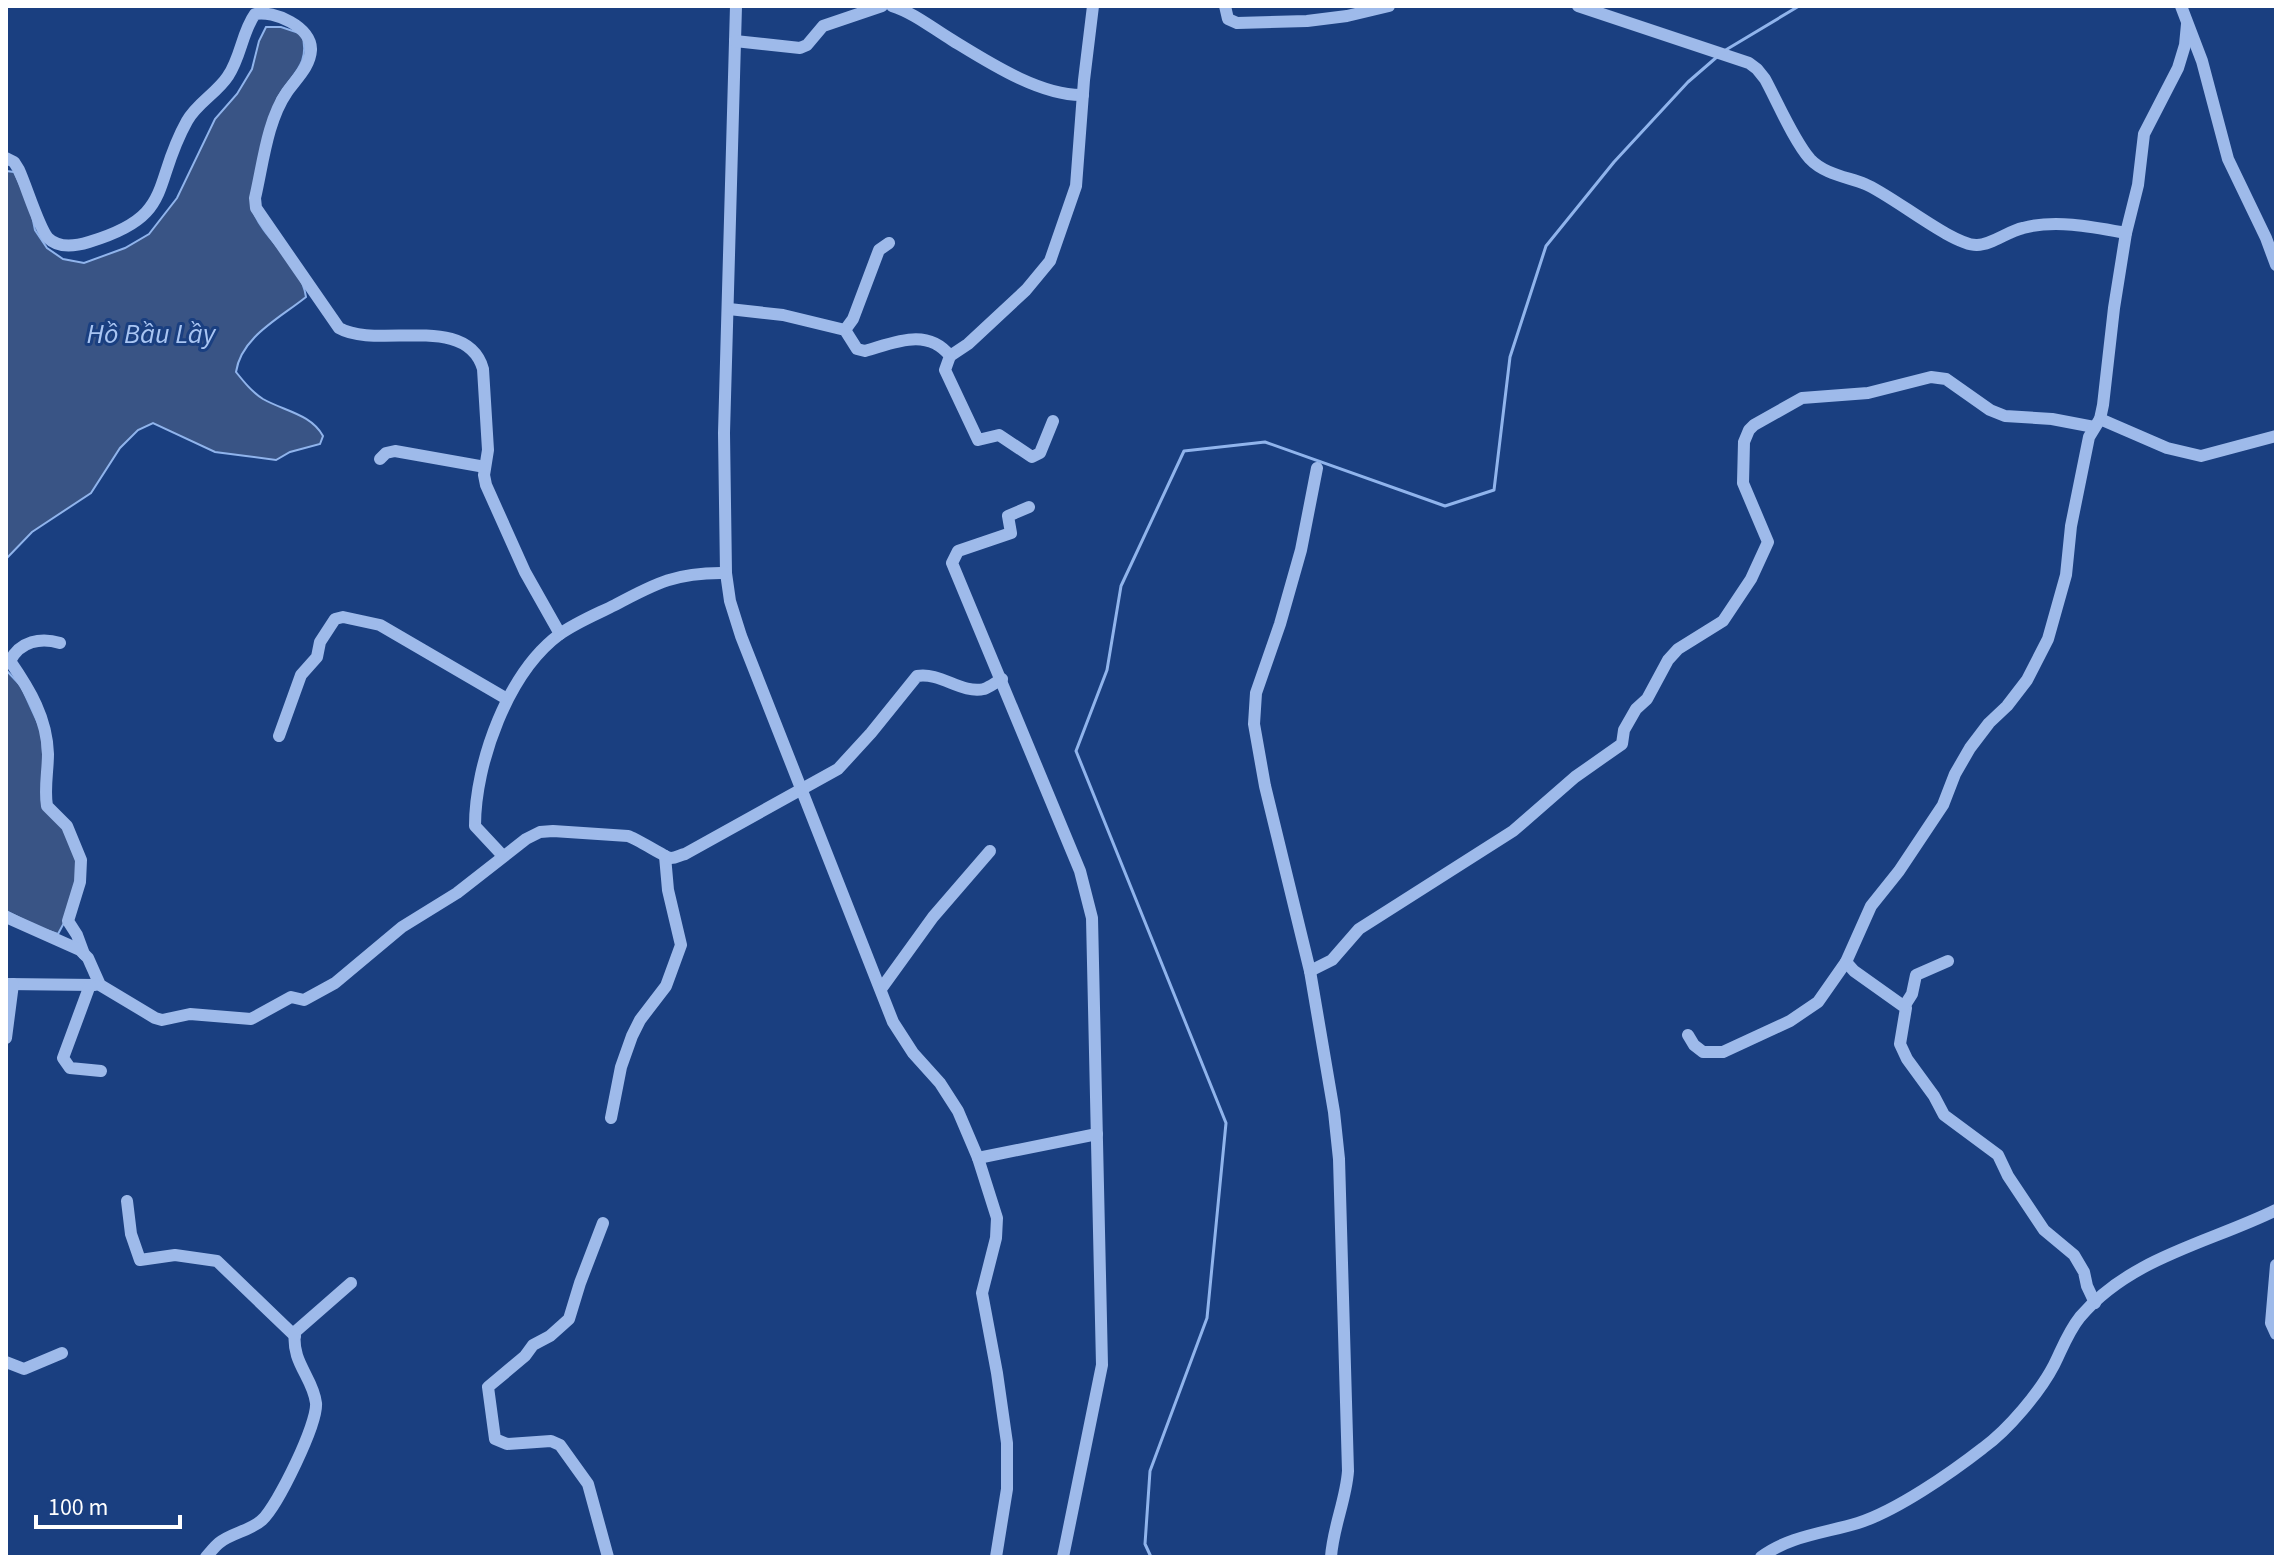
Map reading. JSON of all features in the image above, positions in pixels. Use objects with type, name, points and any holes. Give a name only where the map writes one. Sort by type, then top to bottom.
[{"type":"street","points":[[736,6],[724,433],[726,573],[730,601],[741,636],[896,1028],[951,1098],[978,1158],[998,1226],[982,1293],[1007,1443],[1007,1489],[996,1557]]},
{"type":"street","points":[[735,41],[800,48],[807,45],[823,26],[882,6]]},
{"type":"street","points":[[892,6],[1034,85],[1083,95]]},
{"type":"street","points":[[1053,421],[1040,453],[1032,457],[999,435],[978,440],[945,370],[950,356],[975,338],[1026,290],[1050,261],[1076,186],[1093,6]]},
{"type":"street","points":[[1225,6],[1228,19],[1237,23],[1307,21],[1389,6]]},
{"type":"street","points":[[1578,6],[1757,69],[1812,161],[1830,172],[1881,191],[1928,223],[1971,244],[1985,244],[2027,226],[2058,225],[2126,233]]},
{"type":"street","points":[[2181,6],[2202,61],[2228,159],[2276,265]]},
{"type":"street","points":[[6,158],[14,162],[19,170],[43,231],[54,242],[66,246],[80,245],[134,225],[156,200],[189,117],[227,79],[255,14],[264,13],[296,26],[308,36],[310,57],[286,93],[275,117],[255,198],[258,212],[339,328],[355,334],[419,335],[457,341],[475,352],[483,369],[488,450],[485,480],[489,494],[525,572],[560,634]]},
{"type":"street","points":[[1688,1035],[1703,1052],[1723,1052],[1807,1011],[1829,989],[1846,962],[1871,906],[1899,871],[1943,805],[1955,774],[1970,748],[2019,692],[2044,647],[2066,575],[2071,526],[2089,437],[2097,423],[2126,233],[2138,185],[2146,130],[2178,68],[2187,24]]},
{"type":"street","points":[[845,330],[853,319],[879,250],[889,243]]},
{"type":"street","points":[[729,309],[783,315],[845,330],[860,350],[916,338],[928,339],[950,356]]},
{"type":"street","points":[[1310,971],[1332,960],[1359,929],[1499,841],[1536,813],[1575,777],[1622,744],[1624,730],[1636,709],[1647,699],[1668,660],[1678,649],[1719,625],[1730,614],[1762,559],[1768,542],[1743,483],[1744,442],[1754,425],[1802,398],[1868,393],[1940,377],[1955,384],[1990,410],[2005,416],[2097,423],[2167,448],[2201,456],[2276,436]]},
{"type":"street","points":[[380,459],[386,453],[395,451],[485,467]]},
{"type":"street","points":[[1317,468],[1301,550],[1256,693],[1255,711],[1265,786],[1310,971],[1336,1124],[1348,1471],[1347,1489],[1335,1525],[1331,1557]]},
{"type":"street","points":[[1029,507],[1008,516],[1013,529],[1011,533],[958,551],[952,563],[1080,871],[1088,898],[1093,946],[1102,1365],[1063,1557]]},
{"type":"street","points":[[503,856],[480,834],[475,826],[475,816],[489,744],[507,699],[539,654],[560,634],[660,581],[693,574],[726,573]]},
{"type":"street","points":[[279,736],[301,675],[317,657],[320,642],[337,618],[380,625],[507,699]]},
{"type":"street","points":[[60,643],[46,639],[29,643],[14,653],[10,661],[29,687],[44,726],[48,751],[47,806],[67,826],[81,860],[80,882],[68,921],[77,935],[95,985],[63,1058],[70,1068],[101,1071]]},
{"type":"street","points":[[6,1038],[9,984],[95,985],[162,1020],[190,1014],[251,1019],[291,997],[304,1000],[335,983],[402,927],[457,893],[526,839],[540,832],[628,836],[671,858],[685,854],[838,769],[917,676],[937,676],[956,684],[982,689],[1002,679]]},
{"type":"street","points":[[881,989],[933,917],[990,851]]},
{"type":"street","points":[[611,1118],[621,1067],[632,1036],[640,1020],[663,992],[681,945],[668,890],[665,856]]},
{"type":"street","points":[[6,917],[73,945],[84,954]]},
{"type":"street","points":[[1905,1005],[1912,994],[1916,975],[1948,961]]},
{"type":"street","points":[[1846,962],[1854,971],[1905,1005],[1907,1014],[1900,1044],[1903,1054],[1944,1115],[1998,1155],[2019,1194],[2044,1230],[2074,1255],[2095,1303]]},
{"type":"street","points":[[978,1158],[1097,1134]]},
{"type":"street","points":[[127,1201],[131,1234],[140,1260],[175,1255],[217,1261],[295,1336]]},
{"type":"street","points":[[1761,1557],[1792,1541],[1877,1515],[1983,1448],[2036,1391],[2053,1368],[2069,1332],[2095,1303],[2122,1280],[2173,1251],[2276,1210]]},
{"type":"street","points":[[603,1223],[569,1319],[550,1336],[533,1345],[525,1356],[491,1384],[488,1393],[497,1442],[556,1441],[560,1445],[588,1484],[608,1557]]},
{"type":"street","points":[[2276,1265],[2271,1323],[2276,1334]]},
{"type":"street","points":[[206,1557],[219,1543],[249,1528],[268,1513],[286,1482],[313,1420],[316,1403],[299,1365],[295,1336],[299,1328],[351,1283]]},
{"type":"street","points":[[6,1362],[24,1369],[62,1353]]},
{"type":"water","name":"Hồ Bầu Lầy","points":[[266,27],[281,27],[302,34],[304,54],[298,69],[277,99],[253,211],[297,273],[306,297],[253,338],[239,360],[236,372],[263,399],[312,423],[323,436],[320,444],[290,452],[276,460],[215,452],[153,423],[138,430],[120,448],[91,493],[32,532],[6,559],[6,171],[14,172],[30,206],[35,230],[47,248],[63,259],[84,263],[125,248],[149,234],[177,198],[215,119],[237,94],[252,69]]},
{"type":"water","points":[[6,670],[21,686],[42,732],[45,798],[69,836],[80,873],[66,919],[58,934],[6,911]]},
{"type":"waterway","points":[[1724,51],[1799,6]]},
{"type":"waterway","points":[[1151,1557],[1145,1544],[1150,1471],[1207,1318],[1226,1123],[1076,751],[1107,670],[1121,586],[1184,451],[1265,442],[1445,506],[1494,490],[1510,357],[1546,246],[1614,162],[1688,82],[1718,56]]}]
